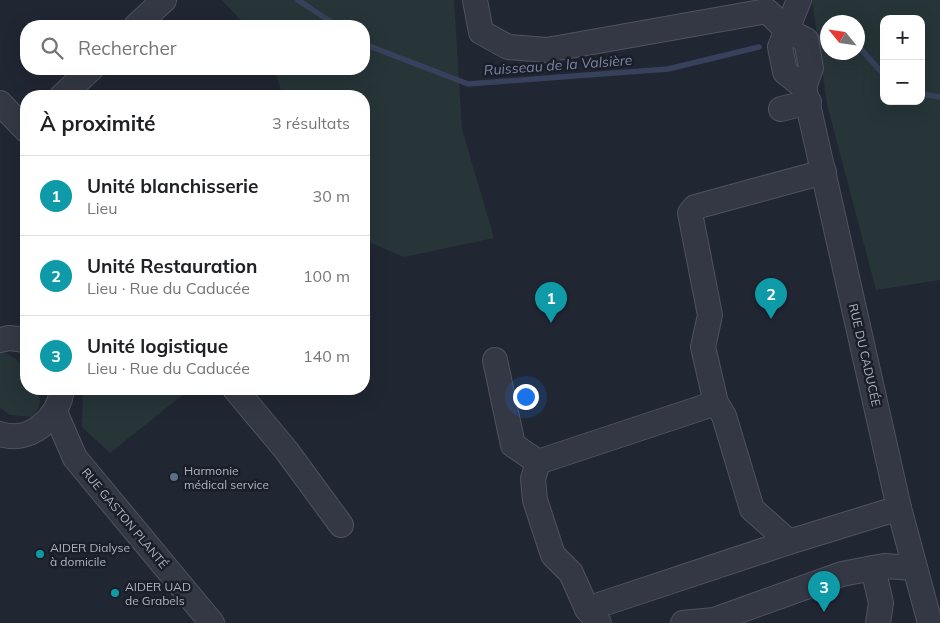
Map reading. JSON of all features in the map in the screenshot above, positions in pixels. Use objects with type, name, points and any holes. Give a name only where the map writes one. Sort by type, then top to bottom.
[{"type":"street","points":[[142,20],[164,0]]},
{"type":"street","points":[[475,0],[481,32],[508,47],[546,50],[768,12],[788,31],[806,40],[810,68],[807,94],[780,109]]},
{"type":"street","points":[[788,31],[799,0]]},
{"type":"street","points":[[68,90],[85,75]]},
{"type":"street","name":"RUE DU CADUCÉE","points":[[807,94],[899,508],[930,623]]},
{"type":"street","points":[[0,103],[20,123]]},
{"type":"street","points":[[790,542],[752,509],[724,416],[716,403],[703,347],[710,315],[690,213],[695,207],[824,172]]},
{"type":"street","points":[[0,340],[8,338],[20,339]]},
{"type":"street","points":[[495,360],[513,445],[538,462]]},
{"type":"street","points":[[0,434],[20,436],[34,432],[56,412],[60,395]]},
{"type":"street","points":[[240,395],[286,450],[341,525]]},
{"type":"street","points":[[538,462],[716,403]]},
{"type":"street","name":"RUE GASTON PLANTÉ","points":[[56,412],[75,458],[212,623]]},
{"type":"street","name":"RUE GASTON PLANTÉ","points":[[34,432],[75,458]]},
{"type":"street","points":[[538,462],[533,479],[535,500],[553,555],[571,572],[593,616],[790,542],[899,508]]},
{"type":"street","points":[[683,623],[714,620],[842,574],[884,566],[915,568]]},
{"type":"street","points":[[873,568],[881,603],[878,623]]},
{"type":"shaded area","points":[[222,0],[454,0],[462,129],[494,238],[404,257],[370,243],[370,90],[281,90],[276,75],[370,75],[370,20],[240,20]]},
{"type":"shaded area","points":[[812,0],[940,0],[940,280],[876,290],[827,104],[821,60],[865,60],[865,15],[820,15],[820,55]]},
{"type":"shaded area","points":[[0,352],[7,354],[20,364],[20,395],[39,395],[40,403],[33,417],[10,415],[0,408]]},
{"type":"shaded area","points":[[83,395],[182,395],[110,453],[82,427]]},
{"type":"waterway","name":"Ruisseau de la Valsière","points":[[298,0],[328,20]]},
{"type":"waterway","name":"Ruisseau de la Valsière","points":[[816,37],[820,38]]},
{"type":"waterway","name":"Ruisseau de la Valsière","points":[[370,46],[468,84],[668,69],[759,47]]},
{"type":"waterway","name":"Ruisseau de la Valsière","points":[[865,54],[880,71]]},
{"type":"waterway","name":"Ruisseau de la Valsière","points":[[925,95],[940,97]]},
{"type":"place","name":"Unité Restauration","points":[[771,319]]},
{"type":"place","name":"Unité blanchisserie","points":[[551,323]]},
{"type":"place","name":"Harmonie médical service","points":[[174,477]]},
{"type":"place","name":"AIDER Dialyse à domicile","points":[[40,554]]},
{"type":"place","name":"AIDER UAD de Grabels","points":[[115,593]]},
{"type":"place","name":"Unité logistique","points":[[824,612]]}]
